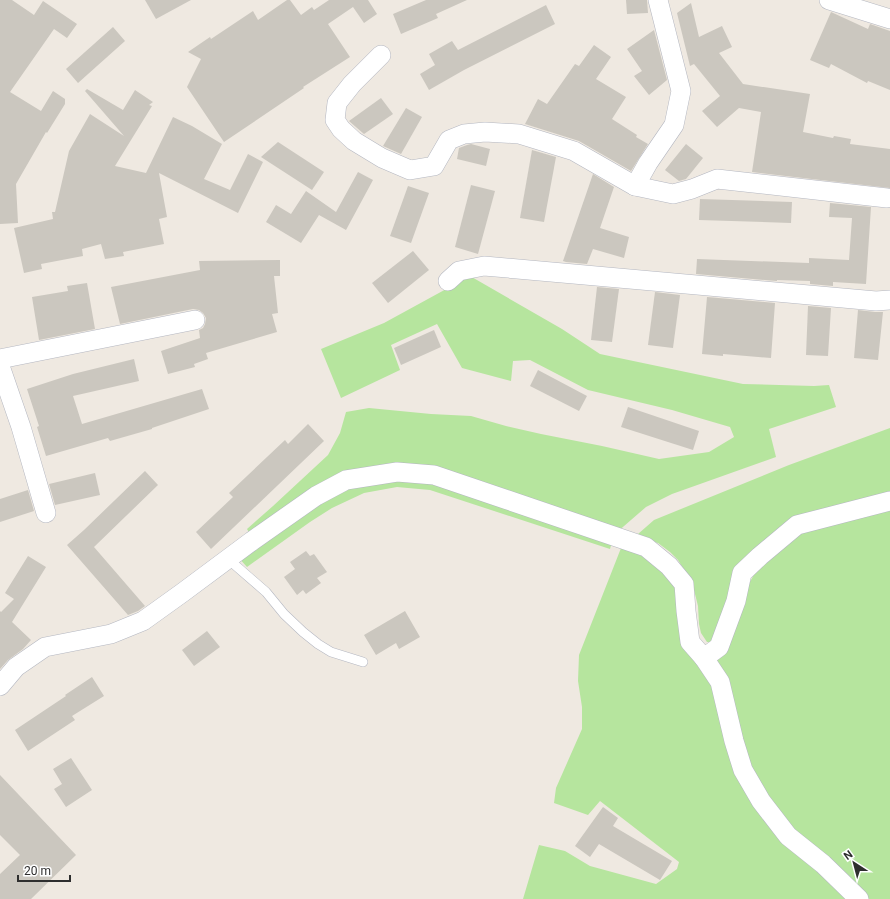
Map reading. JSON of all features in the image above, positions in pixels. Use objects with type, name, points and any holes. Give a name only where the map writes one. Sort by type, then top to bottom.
[{"type":"street","points":[[635,186],[648,163],[674,125],[681,91],[658,0]]},
{"type":"street","points":[[829,0],[890,19]]},
{"type":"street","points":[[381,55],[352,84],[337,103],[335,120],[341,129],[354,141],[382,158],[410,170],[434,166],[449,140],[464,134],[485,132],[519,134],[574,151],[635,186],[673,194],[692,190],[717,179],[887,198]]},
{"type":"street","points":[[448,281],[459,271],[484,266],[876,301],[890,300]]},
{"type":"street","points":[[0,359],[195,320]]},
{"type":"street","points":[[0,366],[21,427],[46,513]]},
{"type":"street","points":[[0,686],[16,667],[45,647],[110,634],[143,621],[316,496],[346,480],[397,472],[434,474],[646,547],[669,566],[684,584],[690,642],[704,658],[720,682],[734,741],[743,770],[762,802],[788,836],[823,864],[859,899]]},
{"type":"street","points":[[704,658],[719,647],[736,601],[742,573],[760,556],[797,525],[890,501]]},
{"type":"lane","points":[[228,559],[266,592],[284,614],[318,644],[331,652],[363,662]]},
{"type":"green space","points":[[470,276],[562,329],[600,354],[743,384],[829,385],[836,407],[769,429],[776,457],[672,494],[646,507],[616,533],[446,472],[365,468],[251,536],[247,529],[328,455],[340,433],[346,412],[369,408],[471,416],[506,426],[659,459],[709,452],[734,437],[730,427],[672,410],[588,390],[530,360],[513,361],[511,381],[462,368],[437,324],[391,345],[400,370],[341,398],[321,349],[384,323]]},
{"type":"green space","points":[[890,428],[890,493],[772,537],[716,642],[707,642],[701,633],[698,606],[694,590],[678,560],[658,543],[650,541],[638,534],[654,520],[789,465]]},
{"type":"green space","points":[[399,476],[439,483],[612,542],[610,549],[430,490],[397,487],[364,493],[332,508],[247,567],[238,557],[353,484]]},
{"type":"green space","points":[[890,506],[890,899],[863,899],[858,892],[789,831],[764,798],[745,767],[738,741],[732,731],[732,734],[727,739],[736,765],[769,821],[786,842],[830,877],[849,899],[523,899],[539,845],[565,851],[590,866],[656,884],[677,869],[679,862],[600,801],[588,815],[554,803],[556,788],[582,729],[582,707],[578,681],[579,655],[623,543],[648,555],[664,568],[677,584],[680,597],[683,642],[697,661],[713,660],[728,645],[744,592],[755,573],[770,556],[788,540],[809,526]]},
{"type":"building","points":[[0,0],[12,0],[34,15],[43,1],[77,24],[67,38],[54,29],[10,92],[41,111],[53,91],[65,99],[65,104],[47,133],[46,132],[16,184],[18,223],[0,224]]},
{"type":"building","points":[[145,0],[191,0],[156,19]]},
{"type":"building","points":[[287,0],[290,0],[301,15],[312,7],[314,10],[329,0],[368,0],[377,14],[364,23],[353,7],[328,24],[350,57],[303,87],[304,88],[224,142],[187,87],[201,59],[188,52],[210,37],[211,39],[253,11],[258,20]]},
{"type":"building","points":[[426,0],[467,0],[436,14],[438,18],[401,34],[393,14]]},
{"type":"building","points":[[626,0],[647,0],[648,13],[627,14]]},
{"type":"building","points":[[691,3],[699,37],[722,26],[732,47],[719,53],[743,84],[810,94],[803,132],[833,138],[834,136],[851,139],[850,144],[890,149],[890,188],[752,172],[761,112],[739,108],[717,127],[702,111],[720,96],[694,64],[690,66],[677,13]]},
{"type":"building","points":[[546,5],[555,24],[464,70],[429,90],[420,74],[435,65],[429,54],[452,41],[458,50]]},
{"type":"building","points":[[831,12],[868,29],[870,24],[890,31],[890,90],[868,81],[867,83],[831,64],[829,68],[810,60]]},
{"type":"building","points":[[113,27],[125,41],[78,83],[66,69]]},
{"type":"building","points":[[654,30],[667,80],[649,95],[634,76],[642,71],[627,49]]},
{"type":"building","points":[[594,45],[611,57],[596,79],[626,97],[612,119],[648,144],[631,171],[579,141],[525,124],[538,99],[547,104],[575,64],[579,66]]},
{"type":"building","points":[[87,89],[123,110],[135,90],[153,102],[149,105],[152,106],[115,166],[146,173],[173,117],[192,126],[222,144],[204,179],[230,190],[248,154],[263,162],[238,213],[159,173],[167,217],[159,219],[164,244],[123,252],[124,256],[105,259],[101,244],[82,249],[83,256],[41,264],[42,269],[24,273],[14,228],[53,219],[52,212],[55,212],[69,151],[90,114],[124,136],[85,91]]},
{"type":"building","points":[[381,98],[393,114],[364,134],[349,121]]},
{"type":"building","points":[[406,108],[422,117],[401,154],[383,146]]},
{"type":"building","points":[[278,142],[324,172],[312,190],[261,157]]},
{"type":"building","points":[[471,144],[490,149],[486,166],[457,159],[459,148]]},
{"type":"building","points":[[686,144],[703,158],[686,179],[679,181],[665,170]]},
{"type":"building","points":[[532,150],[556,157],[544,222],[520,218]]},
{"type":"building","points":[[358,172],[373,180],[346,230],[319,215],[301,243],[266,222],[276,205],[291,214],[306,191],[336,212]]},
{"type":"building","points":[[593,174],[614,187],[600,228],[629,237],[624,258],[593,249],[587,264],[566,262],[563,261]]},
{"type":"building","points":[[471,185],[495,191],[478,254],[455,247]]},
{"type":"building","points":[[408,186],[429,193],[411,243],[390,236]]},
{"type":"building","points":[[700,199],[792,202],[791,223],[699,220]]},
{"type":"building","points":[[830,203],[871,207],[866,284],[833,282],[833,286],[810,284],[810,281],[777,281],[696,274],[697,259],[809,263],[809,258],[849,260],[852,218],[829,217]]},
{"type":"building","points":[[413,251],[429,270],[388,303],[372,283]]},
{"type":"building","points":[[280,260],[280,276],[274,276],[278,313],[272,314],[277,332],[206,353],[208,359],[194,364],[195,367],[168,374],[161,351],[200,338],[199,330],[203,328],[206,318],[199,310],[193,309],[120,324],[111,287],[200,270],[199,261]]},
{"type":"building","points":[[87,283],[95,329],[39,340],[32,297],[68,291],[67,286]]},
{"type":"building","points":[[597,287],[619,289],[612,342],[591,340]]},
{"type":"building","points":[[655,292],[680,295],[673,348],[648,345]]},
{"type":"building","points":[[707,297],[775,303],[771,358],[723,354],[723,356],[702,354]]},
{"type":"building","points":[[808,306],[831,308],[828,356],[806,355]]},
{"type":"building","points":[[858,310],[883,312],[878,360],[854,358]]},
{"type":"building","points":[[434,330],[441,347],[401,365],[394,348]]},
{"type":"building","points":[[134,359],[139,381],[73,396],[82,424],[202,389],[209,409],[152,429],[110,441],[108,438],[46,456],[37,427],[39,426],[27,389],[73,374]]},
{"type":"building","points":[[538,370],[587,396],[579,411],[530,386]]},
{"type":"building","points":[[628,407],[699,431],[693,450],[621,427]]},
{"type":"building","points":[[308,424],[324,441],[211,549],[196,532],[233,497],[229,493],[285,440],[288,444]]},
{"type":"building","points":[[145,471],[158,485],[94,547],[145,606],[128,615],[67,545]]},
{"type":"building","points":[[95,473],[100,495],[55,505],[49,484]]},
{"type":"building","points":[[28,490],[34,511],[0,522],[0,499]]},
{"type":"building","points":[[306,551],[310,556],[314,554],[327,572],[317,578],[321,583],[306,594],[303,590],[297,595],[284,577],[295,569],[290,562]]},
{"type":"building","points":[[28,556],[46,567],[12,622],[31,640],[0,669],[0,611],[1,612],[14,599],[5,593]]},
{"type":"building","points":[[405,611],[420,637],[399,649],[396,643],[376,655],[364,635]]},
{"type":"building","points":[[207,631],[220,647],[194,666],[182,650]]},
{"type":"building","points":[[92,677],[104,696],[72,716],[75,720],[28,751],[15,730]]},
{"type":"building","points":[[71,758],[92,790],[66,807],[54,789],[62,784],[53,769]]},
{"type":"building","points":[[0,775],[76,855],[31,899],[0,899],[0,874],[20,855],[0,835]]},
{"type":"building","points":[[603,807],[618,818],[613,826],[672,861],[660,880],[599,844],[590,857],[575,846]]}]
